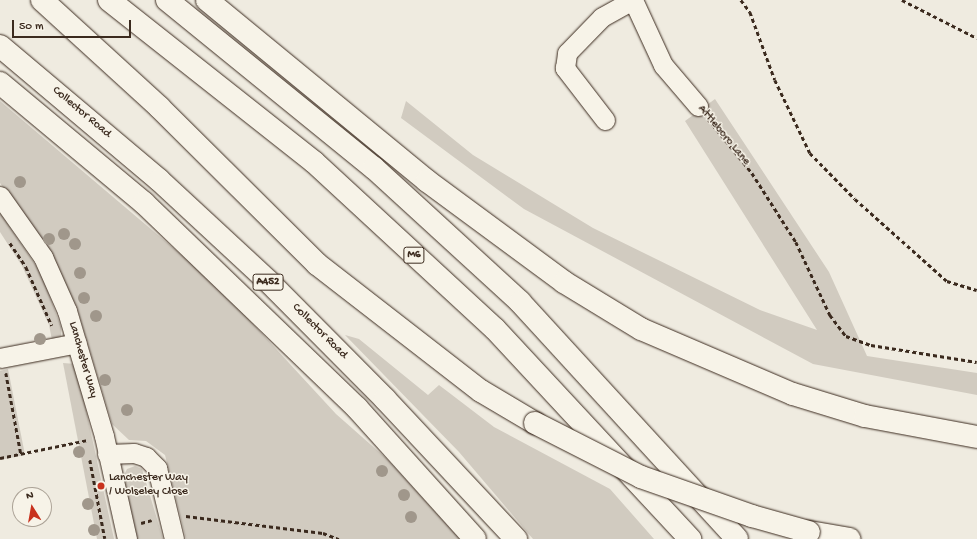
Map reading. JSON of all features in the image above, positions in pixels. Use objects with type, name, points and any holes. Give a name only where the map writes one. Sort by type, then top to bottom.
[{"type":"highway","points":[[42,0],[159,107],[317,264],[481,391],[535,423],[641,476],[752,516],[809,532],[849,539]]},
{"type":"highway","name":"M6","points":[[109,0],[314,162],[489,324],[690,539]]},
{"type":"highway","points":[[167,0],[374,168],[520,302],[737,539]]},
{"type":"highway","points":[[207,0],[427,181],[564,282],[641,329],[793,394],[865,416],[977,437]]},
{"type":"highway","name":"Collector Road","points":[[0,46],[159,180],[269,282],[386,399],[516,539]]},
{"type":"highway","name":"A452","points":[[0,83],[150,208],[358,408],[475,539]]},
{"type":"street","name":"Attleboro Lane","points":[[633,0],[663,65],[698,106]]},
{"type":"street","points":[[605,120],[565,68],[567,53],[602,17],[633,0]]},
{"type":"street","name":"Lanchester Way","points":[[0,196],[42,257],[67,311],[77,343],[97,446],[126,533]]},
{"type":"street","points":[[1,357],[77,343]]},
{"type":"street","points":[[97,446],[146,457],[157,468],[174,539]]},
{"type":"path","points":[[740,0],[750,12],[775,80],[810,152],[856,199],[947,281],[977,290]]},
{"type":"path","points":[[902,0],[977,38]]},
{"type":"path","name":"Attleboro Lane","points":[[698,106],[752,173],[796,242],[830,315],[846,336],[871,345],[977,362]]},
{"type":"path","points":[[8,241],[26,267],[56,333]]},
{"type":"path","points":[[1,357],[21,454]]},
{"type":"path","points":[[84,433],[97,446],[103,530],[105,539]]},
{"type":"path","points":[[88,448],[97,446]]},
{"type":"path","points":[[0,458],[21,454],[97,446]]},
{"type":"path","points":[[103,530],[126,533],[168,516],[246,522],[322,533],[339,539]]},
{"type":"shaded area","points":[[715,99],[829,272],[867,356],[977,373],[977,395],[813,364],[524,209],[401,118],[406,101],[473,155],[593,228],[760,310],[817,330],[685,121]]},
{"type":"shaded area","points":[[0,101],[218,286],[336,414],[387,459],[460,539],[186,539],[165,455],[146,441],[129,440],[112,424],[77,308],[57,265],[0,183]]},
{"type":"shaded area","points":[[0,213],[41,273],[61,327],[61,338],[52,340],[49,325],[22,266],[0,232]]},
{"type":"shaded area","points":[[345,335],[359,339],[428,395],[439,385],[494,427],[610,489],[654,539],[533,539],[459,452]]},
{"type":"shaded area","points":[[63,363],[76,364],[114,539],[97,539]]},
{"type":"shaded area","points":[[8,369],[25,455],[0,460],[0,371]]},
{"type":"shaded area","points":[[135,466],[142,469],[163,539],[136,539],[123,477],[127,469]]},
{"type":"place","name":"Lanchester Way / Wolseley Close","points":[[101,486]]}]
